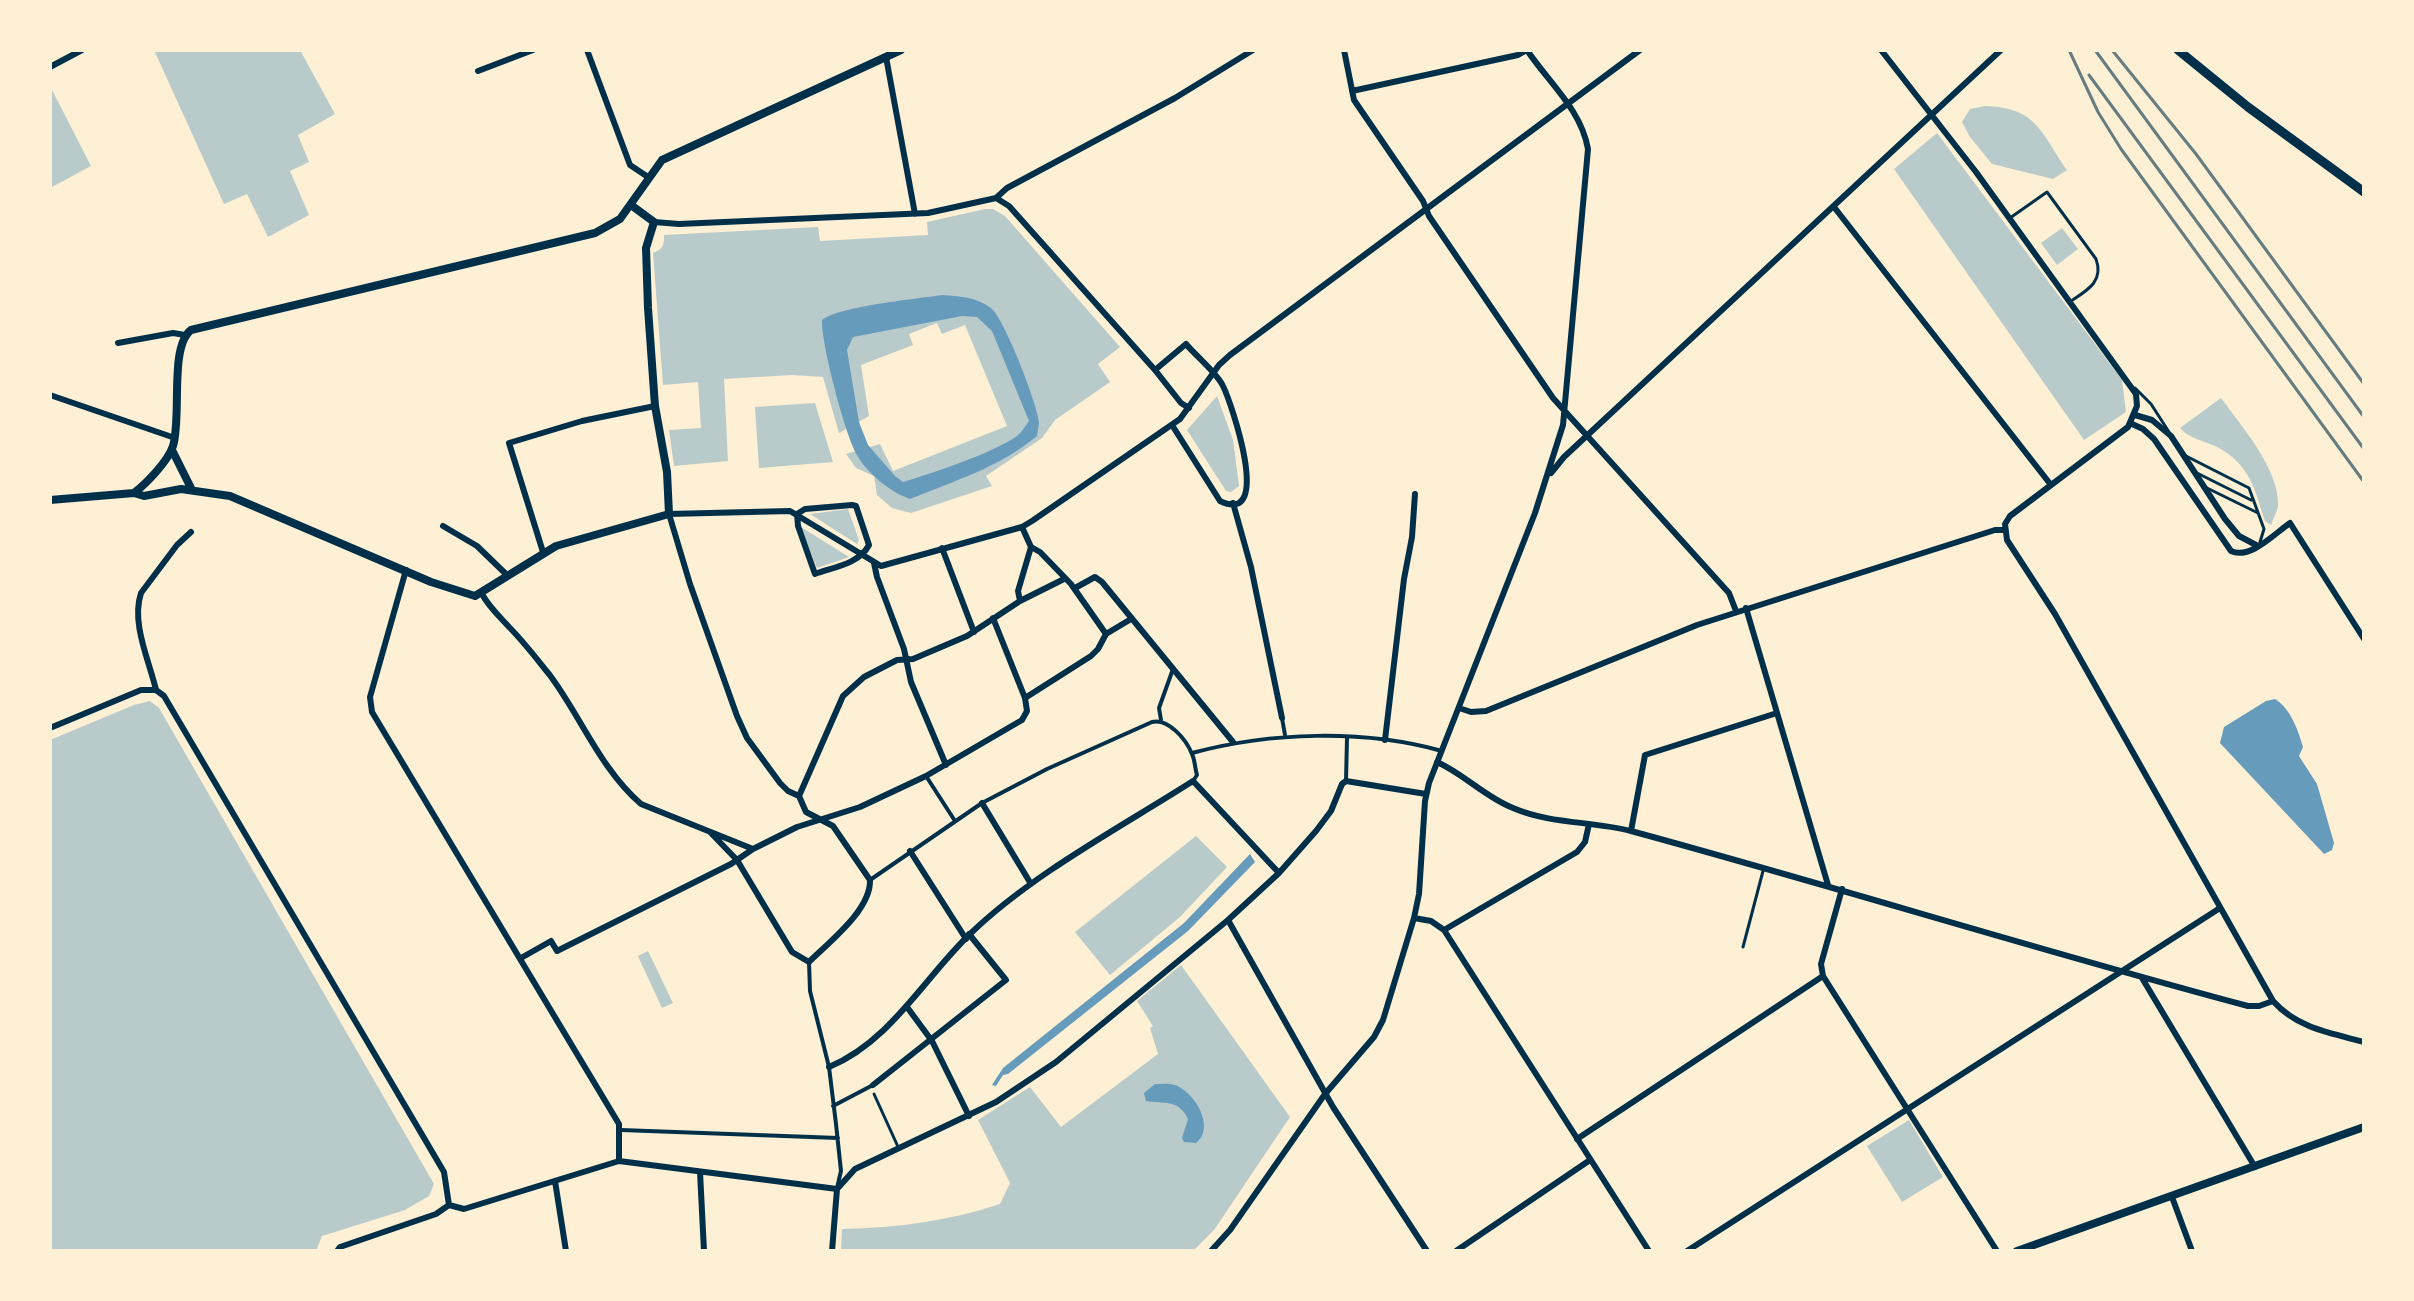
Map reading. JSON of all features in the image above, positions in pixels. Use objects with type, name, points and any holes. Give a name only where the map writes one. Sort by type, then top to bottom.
[{"type":"main road","points":[[134,493],[153,477],[172,450],[181,348],[185,335],[198,328],[583,237],[613,224],[629,208],[658,163],[667,157],[901,50]]},
{"type":"main road","points":[[2171,50],[2180,52],[2258,115],[2364,192]]},
{"type":"main road","points":[[50,500],[134,493],[144,496],[192,490],[215,493],[248,503],[469,596],[482,594],[543,552],[567,542],[669,514],[667,472],[655,406],[645,258],[654,222],[629,208]]},
{"type":"main road","points":[[172,450],[192,490]]},
{"type":"main road","points":[[2017,1251],[2360,1129]]},
{"type":"street","points":[[50,67],[82,50]]},
{"type":"street","points":[[478,71],[533,50]]},
{"type":"street","points":[[587,50],[630,165],[648,177]]},
{"type":"street","points":[[654,222],[679,224],[915,214],[996,198],[1007,188],[1175,98],[1253,50]]},
{"type":"street","points":[[1344,50],[1352,91],[1360,111],[1553,398],[1729,593],[1736,611]]},
{"type":"street","points":[[1211,1251],[1230,1230],[1325,1094],[1379,1028],[1419,894],[1426,794],[1547,479],[1565,409],[1588,157],[1583,130],[1568,103],[1527,50],[1518,55],[1352,91]]},
{"type":"street","points":[[832,1251],[841,1171],[829,1067],[814,1014],[809,962],[859,910],[871,891],[870,880],[833,826],[806,812],[799,796],[788,791],[747,738],[690,584],[669,514],[775,511],[797,514],[874,563],[887,566],[1022,527],[1172,425],[1230,355],[1640,50]]},
{"type":"street","points":[[1881,50],[2010,218],[2134,388],[2137,401],[2130,423],[2010,516],[2004,530],[2007,540],[2055,614],[2273,1001],[2298,1022],[2364,1042]]},
{"type":"street","points":[[1547,479],[1564,457],[2001,50]]},
{"type":"street","points":[[886,57],[915,214]]},
{"type":"street","points":[[996,198],[1009,206],[1178,400],[1189,408]]},
{"type":"street","points":[[1834,207],[2051,485]]},
{"type":"street","points":[[118,343],[173,333],[185,335]]},
{"type":"street","points":[[1155,370],[1186,344],[1222,384],[1241,438],[1248,488],[1243,498],[1226,504],[1215,496],[1172,425]]},
{"type":"street","points":[[50,395],[175,438]]},
{"type":"street","points":[[543,552],[509,443],[582,421],[655,406]]},
{"type":"street","points":[[2135,415],[2152,420],[2171,436],[2239,536],[2258,546]]},
{"type":"street","points":[[2130,423],[2154,439],[2231,551],[2241,555],[2290,523],[2364,639]]},
{"type":"street","points":[[1385,740],[1415,494]]},
{"type":"street","points":[[1233,503],[1255,587],[1285,736]]},
{"type":"street","points":[[856,506],[869,545],[862,555],[815,574],[798,526],[797,514],[805,509],[856,506]]},
{"type":"street","points":[[443,526],[477,546],[508,576]]},
{"type":"street","points":[[1022,527],[1031,547],[1040,552],[1075,588],[1106,634]]},
{"type":"street","points":[[1459,708],[1471,712],[1486,711],[1736,611],[1995,530],[2004,530]]},
{"type":"street","points":[[156,690],[137,616],[138,603],[141,593],[177,545],[191,532]]},
{"type":"street","points":[[1020,601],[1018,591],[1031,547]]},
{"type":"street","points":[[942,548],[974,632]]},
{"type":"street","points":[[874,563],[921,710],[946,765]]},
{"type":"street","points":[[406,570],[370,697],[372,712],[621,1130],[619,1161]]},
{"type":"street","points":[[1075,588],[1098,578],[1233,742]]},
{"type":"street","points":[[799,796],[843,696],[871,672],[913,659],[974,632],[1020,601],[1064,579]]},
{"type":"street","points":[[482,594],[487,605],[511,628],[550,675],[634,798],[641,804],[753,849]]},
{"type":"street","points":[[1746,608],[1828,885]]},
{"type":"street","points":[[521,958],[551,941],[557,951],[797,827],[860,807],[926,776],[1022,720],[1027,711],[1025,698],[993,618]]},
{"type":"street","points":[[1025,698],[1091,656],[1106,634],[1131,619]]},
{"type":"street","points":[[1161,720],[1159,710],[1173,669]]},
{"type":"street","points":[[50,728],[141,690],[156,690],[164,696],[444,1172],[449,1205]]},
{"type":"street","points":[[1631,831],[1645,755],[1777,713]]},
{"type":"street","points":[[829,1067],[847,1058],[907,1007],[968,936],[1031,884],[1193,781],[1197,775],[1192,753],[1168,723],[1161,720],[1152,722],[1047,769],[982,803],[870,880]]},
{"type":"street","points":[[1192,753],[1233,742],[1285,736],[1385,740],[1442,751]]},
{"type":"street","points":[[837,1189],[855,1169],[969,1116],[1032,1080],[1228,920],[1279,873],[1331,811],[1346,781],[1347,738]]},
{"type":"street","points":[[1437,762],[1512,808],[1534,815],[1604,824],[1631,831],[2248,1006],[2273,1001]]},
{"type":"street","points":[[926,776],[955,821]]},
{"type":"street","points":[[1193,781],[1279,873]]},
{"type":"street","points":[[1346,781],[1426,794]]},
{"type":"street","points":[[982,803],[1031,884]]},
{"type":"street","points":[[1444,930],[1577,852],[1585,842],[1589,824]]},
{"type":"street","points":[[711,833],[737,860],[769,908],[792,952],[809,962]]},
{"type":"street","points":[[832,1106],[873,1085],[1006,980],[968,936],[910,851]]},
{"type":"street","points":[[1842,889],[1821,964],[1823,976],[1997,1251]]},
{"type":"street","points":[[1687,1251],[2220,908]]},
{"type":"street","points":[[1414,918],[1431,921],[1444,930],[1649,1251]]},
{"type":"street","points":[[1228,920],[1325,1094],[1427,1251]]},
{"type":"street","points":[[1577,1139],[1823,976]]},
{"type":"street","points":[[2142,978],[2256,1167]]},
{"type":"street","points":[[907,1007],[932,1041],[969,1116]]},
{"type":"street","points":[[621,1130],[838,1138]]},
{"type":"street","points":[[1456,1251],[1590,1160]]},
{"type":"street","points":[[337,1251],[340,1247],[436,1214],[449,1205],[464,1209],[619,1161],[837,1189]]},
{"type":"street","points":[[700,1172],[704,1251]]},
{"type":"street","points":[[555,1181],[566,1251]]},
{"type":"street","points":[[2172,1197],[2192,1251]]},
{"type":"lane","points":[[2010,218],[2047,192],[2099,267],[2092,287],[2071,301]]},
{"type":"lane","points":[[2134,388],[2151,404],[2171,436]]},
{"type":"lane","points":[[2183,454],[2249,488],[2264,529],[2258,546]]},
{"type":"lane","points":[[2194,471],[2254,501]]},
{"type":"lane","points":[[2204,486],[2258,513]]},
{"type":"lane","points":[[1743,947],[1764,867]]},
{"type":"lane","points":[[874,1094],[899,1149]]},
{"type":"shaded area","points":[[154,50],[300,50],[335,114],[298,135],[309,162],[290,171],[309,215],[268,237],[247,194],[224,204]]},
{"type":"shaded area","points":[[50,86],[91,166],[50,188]]},
{"type":"shaded area","points":[[1985,106],[2016,111],[2027,117],[2043,133],[2067,170],[2053,179],[1992,164],[1962,122],[1970,109]]},
{"type":"shaded area","points":[[1937,133],[2122,380],[2126,412],[2084,440],[1894,169]]},
{"type":"shaded area","points":[[993,209],[1005,216],[1120,347],[1098,364],[1110,382],[1055,420],[1042,438],[986,476],[992,486],[911,513],[892,508],[877,495],[874,476],[856,468],[846,454],[880,444],[893,471],[1007,426],[965,325],[942,334],[937,323],[909,334],[913,345],[861,365],[869,416],[839,433],[823,377],[792,375],[724,379],[728,461],[674,466],[669,430],[701,428],[698,382],[663,385],[653,253],[662,247],[664,235],[818,227],[820,241],[928,235],[927,222]]},
{"type":"shaded area","points":[[2062,228],[2078,249],[2057,265],[2041,243]]},
{"type":"shaded area","points":[[1217,396],[1233,440],[1239,486],[1231,492],[1226,491],[1187,430]]},
{"type":"shaded area","points":[[2221,398],[2249,435],[2273,478],[2278,506],[2271,525],[2265,521],[2250,479],[2238,462],[2219,448],[2180,428]]},
{"type":"shaded area","points":[[815,403],[833,462],[759,468],[755,407]]},
{"type":"shaded area","points":[[848,509],[859,540],[857,544],[810,514]]},
{"type":"shaded area","points":[[801,527],[849,557],[817,568]]},
{"type":"shaded area","points":[[150,701],[159,708],[434,1184],[429,1196],[405,1210],[322,1236],[316,1251],[50,1251],[50,740]]},
{"type":"shaded area","points":[[1196,836],[1227,867],[1180,917],[1110,975],[1075,932]]},
{"type":"shaded area","points":[[648,951],[673,1003],[662,1008],[638,956]]},
{"type":"shaded area","points":[[1181,965],[1290,1117],[1214,1230],[1193,1251],[841,1251],[842,1229],[922,1222],[1000,1204],[1010,1183],[978,1120],[1030,1087],[1061,1127],[1158,1054],[1150,1028],[1153,1026],[1137,1001]]},
{"type":"shaded area","points":[[1909,1120],[1943,1177],[1902,1202],[1867,1146]]},
{"type":"water","points":[[942,295],[979,301],[997,315],[1020,362],[1039,424],[1037,436],[1008,456],[910,499],[880,481],[857,455],[835,389],[822,320],[861,307]],"holes":[[[962,316],[977,317],[992,331],[1029,421],[1017,436],[993,449],[903,482],[868,445],[859,422],[847,350],[853,337]]]},
{"type":"water","points":[[2275,699],[2293,720],[2303,747],[2299,756],[2317,784],[2334,843],[2332,850],[2324,854],[2220,743],[2224,727],[2266,701]]},
{"type":"water","points":[[1250,854],[1255,862],[1188,931],[1003,1075],[996,1086],[992,1085],[1003,1068],[1184,923]]},
{"type":"water","points":[[1155,1084],[1175,1085],[1196,1102],[1204,1129],[1196,1143],[1184,1142],[1182,1138],[1188,1119],[1180,1108],[1146,1101],[1144,1093]]},
{"type":"railway","points":[[2069,50],[2098,112],[2121,149],[2364,482]]},
{"type":"railway","points":[[2095,50],[2364,417]]},
{"type":"railway","points":[[2112,50],[2196,154],[2364,384]]},
{"type":"railway","points":[[2089,75],[2364,449]]}]
